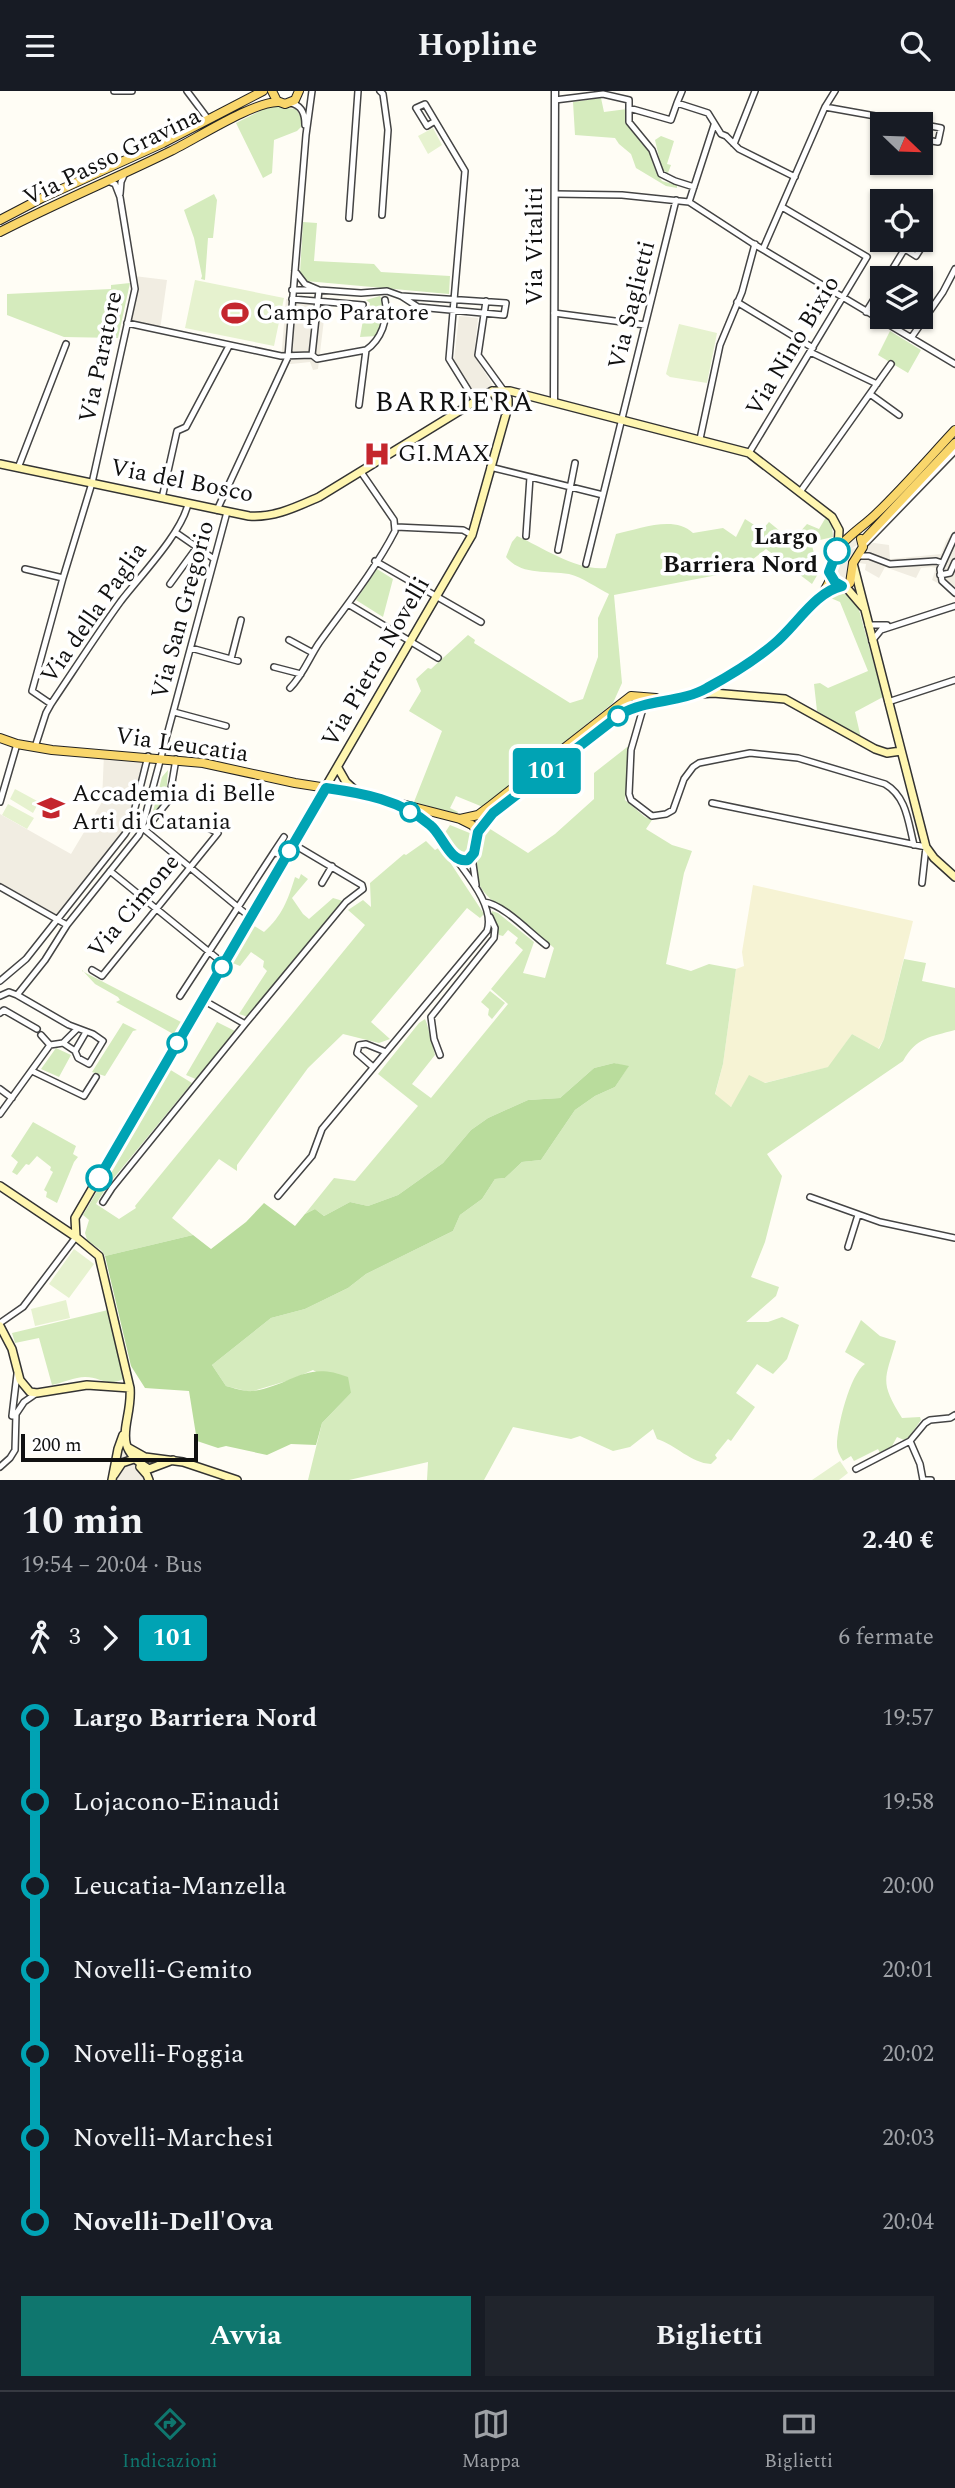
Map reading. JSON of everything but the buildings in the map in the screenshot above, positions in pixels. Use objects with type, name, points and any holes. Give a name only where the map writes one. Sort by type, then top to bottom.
[{"type":"main road","name":"Via Passo Gravina","points":[[0,220],[263,91]]},
{"type":"main road","points":[[272,91],[279,102],[290,103],[300,92]]},
{"type":"main road","name":"Via Passo Gravina","points":[[0,232],[170,152],[247,111],[279,102]]},
{"type":"main road","points":[[492,391],[508,391],[554,401],[749,453],[835,521],[840,536],[837,551]]},
{"type":"main road","points":[[492,391],[505,412]]},
{"type":"main road","name":"Via del Bosco","points":[[0,464],[248,516],[274,514],[318,497],[492,391]]},
{"type":"main road","name":"Via Pietro Novelli","points":[[75,1218],[472,535],[509,402],[508,391]]},
{"type":"main road","points":[[696,694],[745,666],[779,640],[821,594],[831,577],[830,566],[845,539],[876,514],[955,430]]},
{"type":"main road","points":[[821,594],[850,583],[855,559],[863,545],[955,443]]},
{"type":"main road","points":[[855,533],[863,545]]},
{"type":"main road","points":[[855,559],[863,607],[926,847],[933,858],[955,877]]},
{"type":"main road","points":[[831,577],[863,607]]},
{"type":"main road","points":[[444,816],[436,821],[435,829],[455,858],[465,861],[472,857],[478,832],[493,813],[621,714],[644,701],[721,680]]},
{"type":"main road","points":[[460,819],[478,815],[627,699],[637,695],[644,701],[713,693],[785,699],[905,765]]},
{"type":"main road","points":[[627,699],[627,705],[633,708]]},
{"type":"main road","name":"Via Leucatia","points":[[0,737],[35,747],[176,759],[359,793],[460,819]]},
{"type":"main road","points":[[875,749],[887,753],[901,751]]},
{"type":"main road","points":[[338,768],[346,782],[359,793]]},
{"type":"main road","name":"Via Leucatia","points":[[389,802],[416,815],[435,829]]},
{"type":"main road","points":[[460,819],[472,825],[478,832]]},
{"type":"main road","points":[[0,1185],[76,1237],[96,1252],[100,1259],[130,1388],[130,1402],[112,1479]]},
{"type":"main road","points":[[56,1225],[75,1218],[76,1237]]},
{"type":"main road","points":[[0,1324],[12,1349],[17,1374],[26,1390],[37,1394],[87,1385],[130,1388]]},
{"type":"main road","points":[[123,1435],[135,1458],[149,1469],[173,1460]]},
{"type":"main road","points":[[122,1463],[140,1467],[151,1480],[156,1467],[155,1461],[128,1448]]},
{"type":"main road","points":[[112,1479],[122,1463],[148,1457],[198,1465],[237,1480]]},
{"type":"street","points":[[114,91],[131,91]]},
{"type":"street","points":[[187,91],[208,119]]},
{"type":"street","points":[[218,510],[288,357],[312,91]]},
{"type":"street","points":[[349,218],[358,91]]},
{"type":"street","points":[[380,91],[383,94],[388,130],[382,215]]},
{"type":"street","name":"Via Vitaliti","points":[[554,401],[555,91]]},
{"type":"street","points":[[629,108],[671,121],[681,91]]},
{"type":"street","points":[[734,144],[755,91]]},
{"type":"street","points":[[763,249],[832,91]]},
{"type":"street","points":[[300,92],[310,111]]},
{"type":"street","points":[[555,100],[603,94],[629,100],[629,122],[652,150],[662,174],[694,187]]},
{"type":"street","points":[[290,103],[299,106],[303,111],[306,135]]},
{"type":"street","points":[[677,103],[708,113],[721,134],[734,144],[794,177]]},
{"type":"street","points":[[826,104],[870,113]]},
{"type":"street","points":[[435,121],[465,171],[449,359],[475,401]]},
{"type":"street","points":[[689,202],[714,125]]},
{"type":"street","points":[[933,127],[941,128],[938,142],[933,141]]},
{"type":"street","name":"Via Paratore","points":[[120,197],[121,182],[127,172]]},
{"type":"street","name":"Via Paratore","points":[[51,704],[33,691],[62,578],[92,483],[135,283],[120,197],[115,184],[107,181]]},
{"type":"street","points":[[555,194],[676,199],[689,202],[955,364]]},
{"type":"street","name":"Via Saglietti","points":[[586,564],[676,199]]},
{"type":"street","name":"Via Nino Bixio","points":[[749,453],[867,257],[782,207]]},
{"type":"street","points":[[700,439],[720,345],[755,244]]},
{"type":"street","points":[[294,268],[305,284],[319,290]]},
{"type":"street","points":[[911,338],[943,292],[955,269]]},
{"type":"street","points":[[292,290],[361,293],[383,291],[401,296],[506,303],[505,315],[418,307],[401,296]]},
{"type":"street","points":[[312,355],[319,290]]},
{"type":"street","points":[[292,299],[363,305]]},
{"type":"street","points":[[127,323],[229,346],[288,357],[312,355],[317,359],[366,350],[376,343],[386,310],[385,300]]},
{"type":"street","points":[[486,301],[478,355],[508,391]]},
{"type":"street","points":[[737,302],[811,350],[877,384]]},
{"type":"street","points":[[866,312],[870,306]]},
{"type":"street","points":[[554,313],[645,325]]},
{"type":"street","points":[[18,468],[66,344]]},
{"type":"street","points":[[162,498],[177,431],[186,427],[229,346]]},
{"type":"street","points":[[359,405],[366,350]]},
{"type":"street","points":[[800,492],[891,364]]},
{"type":"street","points":[[870,394],[899,415]]},
{"type":"street","points":[[905,563],[890,562],[863,545],[955,451]]},
{"type":"street","points":[[558,550],[575,463]]},
{"type":"street","points":[[490,467],[603,495]]},
{"type":"street","points":[[290,688],[348,604],[396,527],[361,472]]},
{"type":"street","points":[[526,536],[530,478]]},
{"type":"street","name":"Via della Paglia","points":[[35,747],[51,704],[119,604],[186,516],[188,503]]},
{"type":"street","name":"Via San Gregorio","points":[[144,829],[227,512]]},
{"type":"street","points":[[396,527],[463,530],[472,535]]},
{"type":"street","points":[[174,532],[214,559]]},
{"type":"street","points":[[955,536],[942,563],[940,575],[942,581],[955,593]]},
{"type":"street","points":[[170,584],[197,547]]},
{"type":"street","points":[[855,559],[869,556],[890,564],[936,561],[942,563]]},
{"type":"street","points":[[375,561],[481,622]]},
{"type":"street","points":[[940,575],[950,573],[955,562]]},
{"type":"street","points":[[25,569],[62,578]]},
{"type":"street","points":[[348,604],[438,658]]},
{"type":"street","points":[[872,641],[881,630],[897,623],[955,606]]},
{"type":"street","points":[[191,648],[234,660],[241,620]]},
{"type":"street","points":[[868,625],[897,623]]},
{"type":"street","points":[[289,640],[313,653]]},
{"type":"street","points":[[274,667],[301,674]]},
{"type":"street","points":[[888,702],[955,680]]},
{"type":"street","points":[[644,701],[631,750],[629,794],[634,804],[644,812],[659,816],[673,810],[688,772],[699,763],[750,753],[798,758],[894,789],[903,801],[914,845]]},
{"type":"street","points":[[174,712],[226,726]]},
{"type":"street","points":[[0,802],[17,744]]},
{"type":"street","points":[[0,981],[26,959],[131,824],[148,756]]},
{"type":"street","points":[[17,995],[37,971],[67,925],[169,800],[176,759]]},
{"type":"street","points":[[712,803],[926,847],[922,883]]},
{"type":"street","points":[[131,824],[144,829],[251,918]]},
{"type":"street","name":"Via Cimone","points":[[92,970],[103,976],[218,833],[205,826]]},
{"type":"street","points":[[180,996],[284,837]]},
{"type":"street","points":[[103,1202],[346,902],[363,889],[362,885],[293,843]]},
{"type":"street","points":[[274,852],[285,858]]},
{"type":"street","points":[[472,857],[477,892]]},
{"type":"street","points":[[278,1196],[312,1156],[322,1129],[487,931],[489,924],[484,902],[455,858]]},
{"type":"street","points":[[322,883],[332,866]]},
{"type":"street","points":[[110,871],[223,964]]},
{"type":"street","points":[[0,887],[67,925]]},
{"type":"street","points":[[484,902],[500,908],[546,945]]},
{"type":"street","points":[[440,1055],[434,1039],[431,1017],[492,941],[495,928],[488,915]]},
{"type":"street","points":[[487,931],[492,941]]},
{"type":"street","points":[[26,959],[37,971]]},
{"type":"street","points":[[0,996],[9,992],[17,995],[103,1041],[89,1064],[78,1058],[75,1051],[63,1043]]},
{"type":"street","points":[[202,1000],[245,1024]]},
{"type":"street","points":[[0,1013],[4,1010],[39,1032],[50,1045]]},
{"type":"street","points":[[0,1114],[50,1045],[63,1043],[77,1029]]},
{"type":"street","points":[[75,1051],[86,1032]]},
{"type":"street","points":[[373,1067],[357,1053],[359,1045],[366,1044],[386,1052]]},
{"type":"street","points":[[32,1071],[84,1096],[96,1077]]},
{"type":"street","points":[[0,1089],[12,1098]]},
{"type":"street","points":[[810,1197],[880,1222],[955,1238]]},
{"type":"street","points":[[848,1247],[858,1215]]},
{"type":"street","points":[[0,1324],[23,1307],[76,1237]]},
{"type":"street","points":[[0,1467],[15,1450],[12,1413],[17,1374]]},
{"type":"street","points":[[14,1426],[20,1407],[37,1394]]},
{"type":"street","points":[[856,1469],[910,1441],[930,1420],[955,1415]]},
{"type":"street","points":[[910,1441],[920,1464],[923,1480],[931,1480]]},
{"type":"shaded area","points":[[134,276],[167,280],[160,330],[127,323],[135,289]]},
{"type":"shaded area","points":[[286,299],[326,303],[318,369],[313,370],[310,362],[291,364],[281,361]]},
{"type":"shaded area","points":[[459,316],[478,318],[474,355],[494,387],[478,398],[454,361]]},
{"type":"shaded area","points":[[852,530],[862,533],[863,541],[851,549],[874,543],[889,545],[890,559],[941,554],[946,541],[955,530],[955,598],[949,589],[932,580],[936,568],[931,567],[921,568],[916,578],[885,567],[879,578],[865,570],[866,564],[852,562],[856,581],[852,591],[845,593],[830,586],[825,581],[827,563],[841,536]]},
{"type":"shaded area","points":[[104,753],[148,756],[131,824],[57,918],[0,887],[0,814],[71,854],[102,802]]},
{"type":"shaded area","points":[[753,885],[913,921],[884,1039],[878,1049],[852,1034],[829,1067],[764,1083],[730,1107],[715,1095],[723,1064],[736,969],[744,966],[742,952]]},
{"type":"shaded area","points":[[123,1435],[125,1444],[155,1461],[153,1480],[112,1480]]},
{"type":"green space","points":[[601,98],[604,112],[627,109],[625,123],[649,152],[656,172],[662,181],[677,185],[677,188],[666,186],[636,168],[631,154],[615,138],[575,135],[573,102]]},
{"type":"green space","points":[[270,106],[296,109],[302,119],[301,127],[297,131],[274,140],[272,173],[263,178],[236,123]]},
{"type":"green space","points":[[433,128],[442,145],[428,154],[418,136]]},
{"type":"green space","points":[[661,136],[674,141],[667,164],[671,165],[668,173],[662,170],[655,140]]},
{"type":"green space","points":[[214,194],[217,200],[213,238],[208,238],[205,280],[201,279],[194,238],[184,210]]},
{"type":"green space","points":[[303,222],[317,223],[314,261],[374,264],[381,272],[450,276],[449,294],[306,281],[300,273]]},
{"type":"green space","name":"Campo Paratore","points":[[195,280],[284,298],[274,346],[185,328]]},
{"type":"green space","points":[[130,283],[118,338],[64,337],[7,315],[7,294],[111,289],[111,285]]},
{"type":"green space","points":[[380,296],[384,310],[377,336],[360,337],[365,309],[369,308],[370,303],[366,300]]},
{"type":"green space","points":[[679,324],[717,333],[707,383],[666,374]]},
{"type":"green space","points":[[890,331],[921,350],[908,373],[878,355]]},
{"type":"green space","points":[[826,517],[832,525],[833,537],[811,542],[819,572],[812,584],[766,549],[738,571],[614,595],[622,683],[613,703],[483,807],[456,796],[450,808],[458,812],[457,814],[414,802],[442,731],[409,711],[421,691],[416,679],[468,635],[475,640],[474,643],[570,703],[583,699],[598,657],[598,618],[609,594],[574,575],[527,570],[512,563],[506,557],[517,536],[560,558],[583,566],[606,568],[616,534],[646,527],[676,525],[693,533],[723,528],[736,537],[745,519],[762,530],[769,522],[786,536],[792,530],[798,534],[807,524],[819,529]]},
{"type":"green space","points":[[377,569],[393,579],[383,617],[356,600]]},
{"type":"green space","points":[[837,593],[848,596],[859,610],[883,697],[855,712],[861,738],[817,711],[814,684],[820,683],[828,688],[868,671],[840,602],[826,596]]},
{"type":"green space","points":[[631,744],[625,800],[652,820],[646,829],[672,845],[692,851],[684,873],[666,964],[691,971],[709,964],[736,969],[723,1064],[715,1094],[731,1107],[749,1075],[765,1083],[828,1067],[852,1034],[879,1049],[884,1039],[904,959],[926,963],[922,981],[955,988],[955,1030],[919,1042],[903,1061],[767,1154],[782,1176],[765,1242],[751,1277],[779,1287],[776,1296],[746,1322],[768,1322],[782,1317],[799,1325],[787,1359],[773,1374],[757,1364],[736,1393],[755,1407],[731,1441],[728,1439],[715,1455],[717,1458],[711,1464],[697,1461],[657,1439],[653,1429],[630,1447],[613,1451],[580,1436],[571,1439],[513,1427],[484,1480],[427,1480],[428,1462],[349,1480],[308,1480],[322,1423],[351,1393],[313,1370],[250,1392],[226,1386],[212,1365],[271,1318],[305,1309],[348,1288],[366,1274],[453,1231],[460,1215],[482,1199],[495,1179],[505,1178],[522,1162],[541,1160],[575,1110],[595,1096],[615,1087],[628,1067],[614,1063],[594,1068],[560,1098],[528,1100],[488,1118],[471,1130],[443,1163],[398,1195],[368,1206],[350,1202],[324,1216],[315,1209],[305,1214],[334,1178],[355,1181],[418,1106],[378,1074],[419,1023],[425,1019],[435,1055],[412,1084],[431,1098],[508,1004],[491,989],[523,950],[515,943],[518,938],[508,930],[503,936],[499,935],[492,911],[534,942],[523,973],[545,978],[554,948],[502,909],[479,884],[476,864],[484,830],[487,827],[528,853],[555,834],[594,799],[594,773]]},
{"type":"green space","points":[[168,770],[166,798],[152,815],[162,777]]},
{"type":"green space","points":[[15,789],[39,802],[33,813],[10,799]]},
{"type":"green space","points":[[8,804],[34,818],[27,829],[2,815]]},
{"type":"green space","points":[[450,825],[472,834],[468,853],[463,856],[444,834]]},
{"type":"green space","points":[[426,841],[435,850],[440,847],[484,914],[480,918],[467,908],[371,1022],[390,1039],[379,1043],[343,1034],[308,1068],[237,1165],[237,1171],[219,1159],[172,1218],[193,1235],[105,1256],[87,1240],[85,1233],[89,1220],[83,1215],[169,1069],[192,1083],[108,1185],[96,1204],[119,1219],[136,1208],[365,925],[348,910],[363,900],[371,907],[370,883],[404,854]]},
{"type":"green space","points":[[301,874],[308,879],[292,898],[309,919],[333,898],[343,901],[248,1017],[239,1014],[267,971],[263,967],[264,961],[251,952],[240,966],[230,962],[253,925],[264,932],[280,914],[295,877],[299,879]]},
{"type":"green space","points":[[84,972],[183,1023],[175,1035],[116,1002],[120,1000],[118,997],[95,984]]},
{"type":"green space","points":[[490,991],[505,1003],[492,1019],[488,1015],[489,1009],[481,1002]]},
{"type":"green space","points":[[217,1022],[235,1031],[198,1080],[186,1075]]},
{"type":"green space","points":[[123,1023],[137,1030],[133,1031],[105,1076],[92,1072]]},
{"type":"green space","points":[[56,1048],[71,1055],[59,1077],[41,1069]]},
{"type":"green space","points":[[614,1063],[629,1066],[615,1087],[595,1096],[575,1110],[541,1160],[522,1162],[505,1178],[495,1179],[482,1199],[460,1215],[453,1231],[366,1274],[348,1288],[305,1309],[271,1318],[212,1365],[226,1386],[247,1391],[267,1388],[310,1372],[333,1372],[348,1377],[351,1393],[322,1423],[316,1445],[291,1444],[267,1455],[226,1446],[218,1448],[197,1441],[189,1391],[145,1388],[131,1366],[105,1256],[193,1235],[211,1249],[246,1222],[264,1203],[295,1226],[305,1214],[315,1209],[324,1216],[350,1202],[368,1206],[398,1195],[443,1163],[471,1130],[488,1118],[528,1100],[560,1098],[594,1068]]},
{"type":"green space","points":[[33,1122],[76,1146],[73,1154],[78,1157],[57,1203],[46,1197],[47,1192],[44,1190],[53,1172],[51,1167],[37,1156],[17,1175],[12,1172],[18,1162],[11,1156]]},
{"type":"green space","points":[[74,1249],[94,1264],[69,1298],[49,1284]]},
{"type":"green space","points":[[66,1300],[70,1318],[35,1326],[31,1309]]},
{"type":"green space","points":[[108,1310],[124,1379],[118,1381],[108,1382],[85,1377],[52,1385],[39,1338],[15,1343],[12,1333]]},
{"type":"green space","points":[[861,1320],[880,1336],[896,1341],[887,1373],[887,1388],[902,1418],[920,1417],[921,1420],[909,1437],[904,1440],[897,1437],[892,1446],[880,1453],[878,1449],[854,1461],[851,1456],[843,1461],[837,1445],[839,1426],[854,1378],[865,1364],[845,1352]]},
{"type":"green space","points":[[840,1461],[848,1473],[839,1480],[812,1480]]},
{"type":"bus line","name":"101","points":[[99,1178],[326,788],[359,793],[389,802],[424,819],[435,829],[455,858],[468,860],[474,853],[478,832],[493,813],[621,714],[644,705],[696,694],[745,666],[772,646],[821,594],[842,586],[835,582],[829,572],[837,551]]},
{"type":"place","name":"Campo Paratore","points":[[235,313]]},
{"type":"place","name":"GI.MAX","points":[[377,454]]},
{"type":"place","name":"Largo Barriera Nord","points":[[837,551]]},
{"type":"place","name":"Accademia di Belle Arti di Catania","points":[[51,808]]},
{"type":"district","name":"BARRIERA","points":[[455,402]]}]
